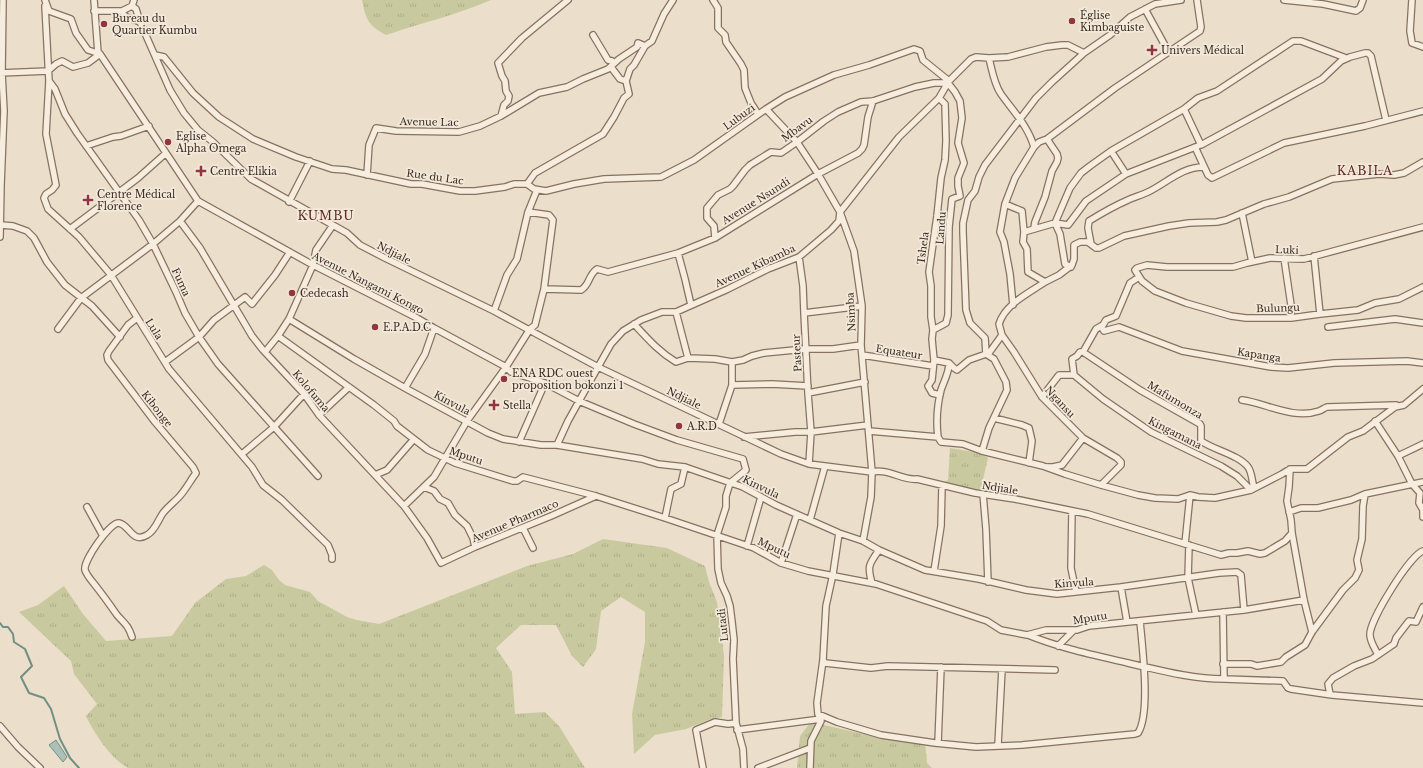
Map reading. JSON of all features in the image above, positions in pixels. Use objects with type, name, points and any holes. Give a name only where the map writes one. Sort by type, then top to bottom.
[{"type":"street","points":[[0,0],[7,0]]},
{"type":"street","points":[[0,237],[4,111],[1,73],[3,0]]},
{"type":"street","points":[[45,0],[49,81]]},
{"type":"street","name":"Avenue Nangami Kongo","points":[[45,0],[49,11],[71,19],[76,33],[88,50],[99,54],[149,126],[198,201],[313,265],[383,300],[506,366],[511,372],[545,383],[579,401],[677,440],[742,459],[746,471],[730,483]]},
{"type":"street","points":[[1,73],[48,71],[62,61],[73,67],[88,62],[99,54],[94,0]]},
{"type":"street","points":[[494,311],[507,275],[517,259],[528,212],[536,190],[527,184],[535,173],[578,150],[603,134],[624,98],[629,94],[626,81],[630,69],[634,66],[645,46],[652,41],[664,14],[673,0]]},
{"type":"street","points":[[713,0],[718,8],[718,28],[725,35],[726,42],[744,70],[745,88],[751,103],[758,114]]},
{"type":"street","points":[[982,451],[989,428],[1006,394],[1007,386],[994,359],[986,354],[985,338],[970,323],[966,310],[963,265],[963,223],[968,200],[975,190],[982,171],[990,157],[1036,98],[1052,82],[1084,53],[1130,17],[1155,2],[1181,0]]},
{"type":"street","points":[[1012,305],[1010,274],[1004,242],[1000,232],[1005,204],[1015,178],[1034,147],[1039,142],[1046,139],[1168,51],[1200,31],[1201,27],[1197,0]]},
{"type":"street","points":[[1284,0],[1324,2],[1356,11],[1360,8],[1362,0]]},
{"type":"street","points":[[1412,0],[1410,31],[1412,43],[1423,47]]},
{"type":"street","points":[[501,116],[504,105],[509,96],[506,91],[505,81],[498,63],[522,38],[565,1]]},
{"type":"street","points":[[94,10],[122,11],[133,3]]},
{"type":"street","name":"Ndjiale","points":[[133,3],[170,90],[184,113],[198,130],[221,150],[246,176],[347,234],[360,245],[530,329],[598,367],[719,424],[744,438],[809,464],[872,472],[883,471],[910,480],[917,479],[942,486],[1072,511],[1102,518],[1221,555],[1248,551],[1260,554],[1285,541],[1292,533]]},
{"type":"street","points":[[1145,9],[1168,51]]},
{"type":"street","points":[[122,11],[125,16],[140,22]]},
{"type":"street","points":[[593,36],[608,60],[612,61],[612,65],[620,79],[626,81]]},
{"type":"street","points":[[1070,267],[1065,264],[1060,234],[1055,223],[1066,196],[1080,175],[1111,151],[1184,109],[1200,96],[1217,90],[1295,40],[1346,58]]},
{"type":"street","points":[[501,116],[539,93],[567,87],[612,65],[637,47],[638,43],[645,46]]},
{"type":"street","name":"Avenue Kibamba","points":[[557,445],[598,367],[616,338],[623,331],[641,320],[662,312],[676,312],[768,269],[799,257],[831,230],[839,221],[840,212],[899,137],[939,98],[949,82],[971,58],[1014,56],[1046,47],[1062,45],[1068,45],[1084,53]]},
{"type":"street","name":"Lubuzi","points":[[536,190],[546,191],[604,179],[661,178],[694,160],[758,114],[786,97],[828,78],[914,49],[920,51],[923,60],[949,82]]},
{"type":"street","points":[[1024,232],[1055,223],[1067,226],[1070,225],[1086,201],[1126,174],[1198,146],[1322,79],[1346,58],[1366,53],[1371,56],[1386,120]]},
{"type":"street","name":"Rue du Lac","points":[[156,55],[164,57],[199,99],[219,117],[253,139],[296,157],[332,168],[411,184],[422,184],[460,191],[505,188],[514,184],[527,184]]},
{"type":"street","points":[[989,58],[993,75],[1001,93],[1020,119],[1029,134],[1034,147]]},
{"type":"street","name":"Fuma","points":[[49,81],[55,89],[65,114],[86,146],[132,209],[153,244],[184,312],[199,337],[218,364],[318,476]]},
{"type":"street","name":"Lula","points":[[49,81],[46,134],[56,185],[46,194],[45,201],[48,209],[78,237],[111,275],[165,362],[242,454],[263,485],[282,500],[328,545],[332,559]]},
{"type":"street","name":"Mbavu","points":[[715,238],[714,226],[707,218],[708,215],[706,212],[708,204],[718,195],[730,189],[750,165],[771,152],[781,152],[838,112],[861,102],[873,102],[921,85],[949,82]]},
{"type":"street","name":"Landu","points":[[933,330],[946,323],[948,315],[949,228],[952,199],[960,196],[958,178],[964,163],[958,143],[962,118],[960,101],[949,82]]},
{"type":"street","name":"Tshela","points":[[939,98],[945,104],[946,141],[929,272],[933,330],[933,363],[932,380],[928,386],[932,393],[940,395]]},
{"type":"street","name":"Avenue Nsundi","points":[[544,289],[581,290],[586,287],[590,277],[597,269],[608,272],[678,253],[715,238],[818,174],[853,156],[862,149],[868,117],[873,102]]},
{"type":"street","name":"Nsimba","points":[[766,109],[797,142],[818,174],[840,212],[854,251],[862,306],[862,355],[872,472],[871,497],[863,541]]},
{"type":"street","points":[[1184,109],[1204,167],[1208,175],[1212,178],[1284,143],[1423,111]]},
{"type":"street","name":"Avenue Lac","points":[[367,175],[369,145],[376,128],[459,132],[480,126],[501,116]]},
{"type":"street","points":[[86,146],[149,126]]},
{"type":"street","points":[[1034,228],[1052,171],[1057,162],[1058,154],[1046,139]]},
{"type":"street","points":[[1111,151],[1126,174]]},
{"type":"street","points":[[70,229],[138,178],[166,153]]},
{"type":"street","points":[[290,202],[310,161]]},
{"type":"street","points":[[1002,336],[999,324],[1004,313],[1012,305],[1045,282],[1070,267],[1073,262],[1075,244],[1085,241],[1096,248],[1099,248],[1124,236],[1189,223],[1220,222],[1264,204],[1289,197],[1332,179],[1379,174],[1394,175],[1404,173],[1423,162]]},
{"type":"street","points":[[1091,244],[1088,228],[1090,221],[1107,210],[1129,199],[1148,192],[1181,172],[1190,168],[1204,167]]},
{"type":"street","points":[[58,329],[81,298],[153,244],[180,221],[198,201]]},
{"type":"street","points":[[1005,204],[1022,211],[1024,232],[1023,242],[1027,249],[1028,272],[1045,282]]},
{"type":"street","points":[[404,506],[434,477],[467,421],[530,329],[535,325],[544,289],[553,220],[549,215],[528,212]]},
{"type":"street","points":[[1242,213],[1252,262]]},
{"type":"street","name":"Kolofuma","points":[[180,221],[200,248],[252,336],[304,394],[319,415],[404,506],[427,538],[441,563]]},
{"type":"street","points":[[1,225],[13,226],[27,231],[34,238],[47,262],[65,285],[92,306],[120,338],[128,326],[137,318]]},
{"type":"street","points":[[265,352],[289,319],[313,265],[316,250],[333,226]]},
{"type":"street","name":"Luki","points":[[1139,277],[1135,271],[1136,269],[1147,265],[1214,268],[1233,267],[1270,258],[1304,259],[1335,252],[1350,246],[1390,237],[1423,227]]},
{"type":"street","points":[[165,362],[199,337],[214,320],[244,297],[252,304],[275,275],[290,252]]},
{"type":"street","points":[[678,253],[690,305]]},
{"type":"street","points":[[1314,256],[1320,314]]},
{"type":"street","name":"Pasteur","points":[[799,257],[803,286],[805,349],[812,432],[809,464]]},
{"type":"street","points":[[1284,258],[1291,318]]},
{"type":"street","points":[[1042,398],[1059,375],[1074,375],[1072,359],[1080,352],[1083,352],[1096,329],[1106,320],[1116,316],[1130,283],[1139,277]]},
{"type":"street","name":"Bulungu","points":[[1139,277],[1155,291],[1186,303],[1231,316],[1246,318],[1291,318],[1358,310],[1375,303],[1399,299],[1423,287]]},
{"type":"street","points":[[804,313],[862,306]]},
{"type":"street","points":[[676,312],[688,358]]},
{"type":"street","name":"Kinvula","points":[[289,319],[405,388],[488,433],[503,439],[541,445],[557,445],[685,467],[743,487],[810,520],[863,541],[879,550],[925,570],[1026,590],[1056,594],[1121,588],[1219,573],[1237,572],[1240,574],[1241,578],[1244,610]]},
{"type":"street","points":[[1328,327],[1395,319],[1423,323]]},
{"type":"street","points":[[634,324],[658,349],[676,362],[688,358],[732,362],[764,353],[805,349],[833,349],[862,345]]},
{"type":"street","name":"Kapanga","points":[[1101,326],[1104,331],[1119,327],[1182,351],[1272,367],[1288,368],[1334,363],[1407,361],[1423,363]]},
{"type":"street","points":[[405,388],[425,354],[434,328]]},
{"type":"street","name":"Mputu","points":[[278,336],[394,421],[397,426],[428,450],[444,458],[513,481],[517,481],[523,477],[596,496],[754,548],[781,563],[808,571],[833,574],[872,583],[987,621],[1001,630],[1027,635],[1046,630],[1073,630],[1089,626],[1244,610],[1304,600]]},
{"type":"street","name":"Equateur","points":[[862,355],[933,363],[949,363],[957,370],[969,360],[989,353],[1002,336]]},
{"type":"street","name":"Ngansu","points":[[1002,336],[1014,352],[1042,398],[1083,438],[1117,458],[1121,462],[1121,465],[1101,486]]},
{"type":"street","name":"Kibonge","points":[[103,536],[115,524],[119,523],[134,536],[146,536],[152,532],[162,514],[179,497],[196,473],[193,467],[131,391],[108,360],[107,355],[120,338]]},
{"type":"street","name":"Mafumonza","points":[[1083,352],[1140,390],[1200,424],[1201,441],[1247,465],[1250,470],[1252,489]]},
{"type":"street","points":[[719,424],[732,385],[732,362]]},
{"type":"street","points":[[938,438],[937,411],[940,395],[949,369],[949,363]]},
{"type":"street","name":"Kingamana","points":[[1074,375],[1103,399],[1151,432],[1221,466],[1237,476],[1252,489]]},
{"type":"street","points":[[808,393],[865,382]]},
{"type":"street","points":[[519,442],[545,383]]},
{"type":"street","points":[[732,385],[772,384],[808,386]]},
{"type":"street","points":[[319,415],[349,387]]},
{"type":"street","points":[[744,438],[795,432],[868,428],[938,438],[941,442],[961,443],[982,451],[1043,466],[1101,486],[1138,495],[1155,498],[1178,498],[1190,495],[1198,498],[1215,498],[1252,489],[1282,474],[1290,468],[1307,469],[1348,437],[1363,431],[1395,407],[1404,405],[1423,389]]},
{"type":"street","points":[[242,454],[274,427],[304,394]]},
{"type":"street","points":[[1242,400],[1277,410],[1303,413],[1319,411],[1327,406],[1404,405]]},
{"type":"street","points":[[994,418],[1022,424],[1029,428],[1032,441],[1029,462]]},
{"type":"street","points":[[1375,421],[1398,456],[1412,484],[1420,493],[1418,503],[1423,510],[1423,518]]},
{"type":"street","points":[[1043,466],[1053,467],[1062,465],[1083,438]]},
{"type":"street","points":[[374,475],[387,470],[414,439]]},
{"type":"street","points":[[1398,456],[1423,444]]},
{"type":"street","points":[[810,520],[825,466]]},
{"type":"street","points":[[666,518],[671,489],[681,484],[685,467]]},
{"type":"street","points":[[1290,468],[1287,498],[1304,600],[1312,632]]},
{"type":"street","points":[[1289,512],[1301,508],[1318,508],[1351,500],[1366,494],[1423,482]]},
{"type":"street","name":"Lutadi","points":[[730,483],[726,496],[726,507],[717,535],[719,573],[721,583],[730,606],[734,640],[733,659],[736,724],[743,748],[744,768]]},
{"type":"street","points":[[934,571],[941,526],[942,486]]},
{"type":"street","points":[[424,487],[434,491],[440,499],[448,503],[455,516],[467,526],[473,538],[475,547]]},
{"type":"street","points":[[983,494],[988,582]]},
{"type":"street","points":[[1223,664],[1251,664],[1257,666],[1281,662],[1305,645],[1312,632],[1343,590],[1355,578],[1359,570],[1358,560],[1362,539],[1363,506],[1366,494]]},
{"type":"street","points":[[1190,495],[1187,544],[1188,578],[1196,615]]},
{"type":"street","name":"Avenue Pharmaco","points":[[441,563],[596,496]]},
{"type":"street","points":[[747,546],[761,497]]},
{"type":"street","points":[[87,507],[103,536],[85,563],[85,570],[118,615],[127,624],[132,637]]},
{"type":"street","points":[[1072,511],[1071,568],[1076,592]]},
{"type":"street","points":[[781,563],[797,514]]},
{"type":"street","points":[[523,528],[533,548]]},
{"type":"street","points":[[810,768],[811,741],[820,717],[816,703],[823,660],[826,606],[833,574],[839,532]]},
{"type":"street","points":[[872,583],[869,566],[879,550]]},
{"type":"street","points":[[1378,655],[1370,636],[1372,626],[1385,599],[1415,556],[1423,551]]},
{"type":"street","points":[[1121,588],[1127,622]]},
{"type":"street","points":[[1330,694],[1328,686],[1329,682],[1333,678],[1378,655],[1394,644],[1396,638],[1409,621],[1416,622],[1423,607]]},
{"type":"street","points":[[1223,612],[1224,679]]},
{"type":"street","points":[[737,730],[820,717],[881,735],[938,743],[976,746],[1022,745],[1117,735],[1122,736],[1138,733],[1142,725],[1143,715],[1144,667],[1140,621]]},
{"type":"street","points":[[1058,646],[1073,630]]},
{"type":"street","points":[[1027,635],[1058,646],[1144,667],[1203,678],[1260,681],[1278,680],[1283,681],[1290,689],[1423,703]]},
{"type":"street","points":[[823,660],[825,663],[871,668],[888,666],[1055,670]]},
{"type":"street","points":[[938,743],[941,667]]},
{"type":"street","points":[[998,745],[1002,669]]},
{"type":"street","points":[[703,768],[696,730],[715,722],[736,724]]},
{"type":"street","points":[[0,726],[18,747],[40,768]]},
{"type":"street","points":[[758,768],[810,748]]},
{"type":"green space","points":[[362,0],[491,0],[452,15],[386,35],[375,28],[369,21]]},
{"type":"green space","points":[[950,448],[980,453],[988,458],[980,492],[943,484],[948,480]]},
{"type":"green space","points":[[603,539],[667,548],[705,566],[709,582],[717,602],[724,656],[722,717],[708,720],[686,729],[655,735],[634,754],[632,714],[645,642],[645,612],[621,597],[601,611],[596,649],[583,667],[572,656],[556,625],[521,625],[496,648],[512,672],[515,714],[545,712],[559,726],[585,768],[128,768],[109,752],[89,723],[86,716],[97,704],[74,674],[71,661],[19,612],[38,605],[64,586],[83,614],[106,641],[172,636],[195,603],[226,579],[246,576],[264,565],[272,570],[279,580],[285,585],[310,592],[318,601],[347,617],[379,624],[527,566],[573,554]]},
{"type":"green space","points":[[810,723],[881,738],[925,742],[927,763],[932,768],[797,768],[800,736]]},
{"type":"shaded area","points":[[56,740],[67,757],[63,762],[49,745]]},
{"type":"waterway","points":[[0,623],[3,627],[8,627],[13,634],[14,642],[25,649],[32,666],[21,677],[29,693],[44,698],[51,709],[60,739],[70,758],[79,768]]},
{"type":"place","name":"Église Kimbaguiste","points":[[1072,21]]},
{"type":"place","name":"Bureau du Quartier Kumbu","points":[[104,24]]},
{"type":"place","name":"Univers Médical","points":[[1152,50]]},
{"type":"place","name":"Eglise Alpha Omega","points":[[168,142]]},
{"type":"place","name":"Centre Elikia","points":[[201,171]]},
{"type":"place","name":"Centre Médical Florence","points":[[88,200]]},
{"type":"place","name":"Cedecash","points":[[292,293]]},
{"type":"place","name":"E.P.A.D.C","points":[[375,327]]},
{"type":"place","name":"ENA RDC ouest proposition bokonzi 1","points":[[504,379]]},
{"type":"place","name":"Stella","points":[[494,405]]},
{"type":"place","name":"A.R.D","points":[[679,426]]},
{"type":"district","name":"KABILA","points":[[1365,170]]},
{"type":"district","name":"KUMBU","points":[[326,215]]}]
